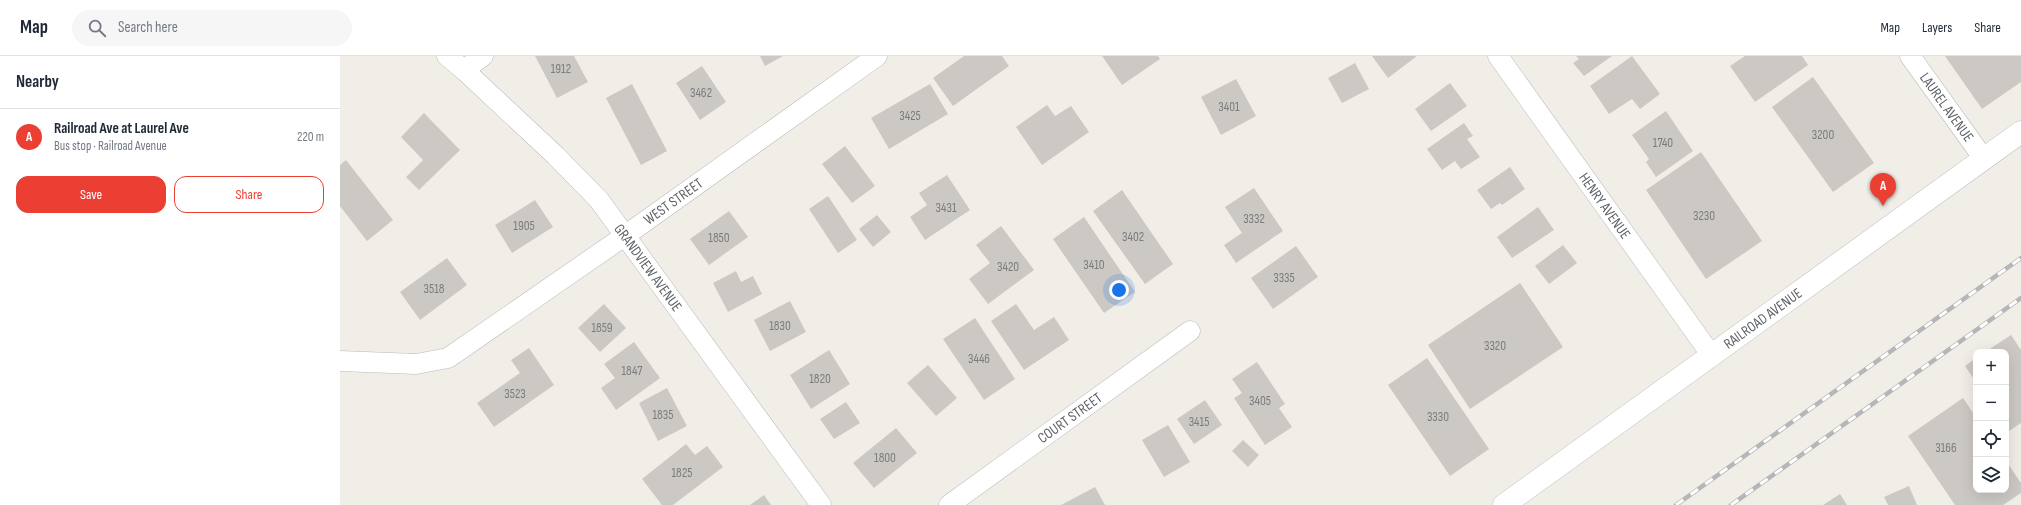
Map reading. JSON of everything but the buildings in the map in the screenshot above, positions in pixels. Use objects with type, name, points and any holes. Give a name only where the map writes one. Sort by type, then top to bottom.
[{"type":"main road","name":"RAILROAD AVENUE","points":[[1504,505],[2021,132]]},
{"type":"street","name":"GRANDVIEW AVENUE","points":[[446,56],[464,70],[577,177],[599,200],[626,235],[821,505]]},
{"type":"street","points":[[464,70],[483,56]]},
{"type":"street","name":"WEST STREET","points":[[340,361],[416,364],[448,358],[626,235],[877,56]]},
{"type":"street","name":"HENRY AVENUE","points":[[1498,56],[1712,356]]},
{"type":"street","name":"LAUREL AVENUE","points":[[1910,56],[1984,159]]},
{"type":"street","name":"COURT STREET","points":[[949,505],[1190,331]]},
{"type":"railway","points":[[1676,505],[2021,258]]},
{"type":"railway","points":[[1731,505],[2021,298]]},
{"type":"place","name":"Railroad Ave at Laurel Ave","points":[[1883,206]]}]
